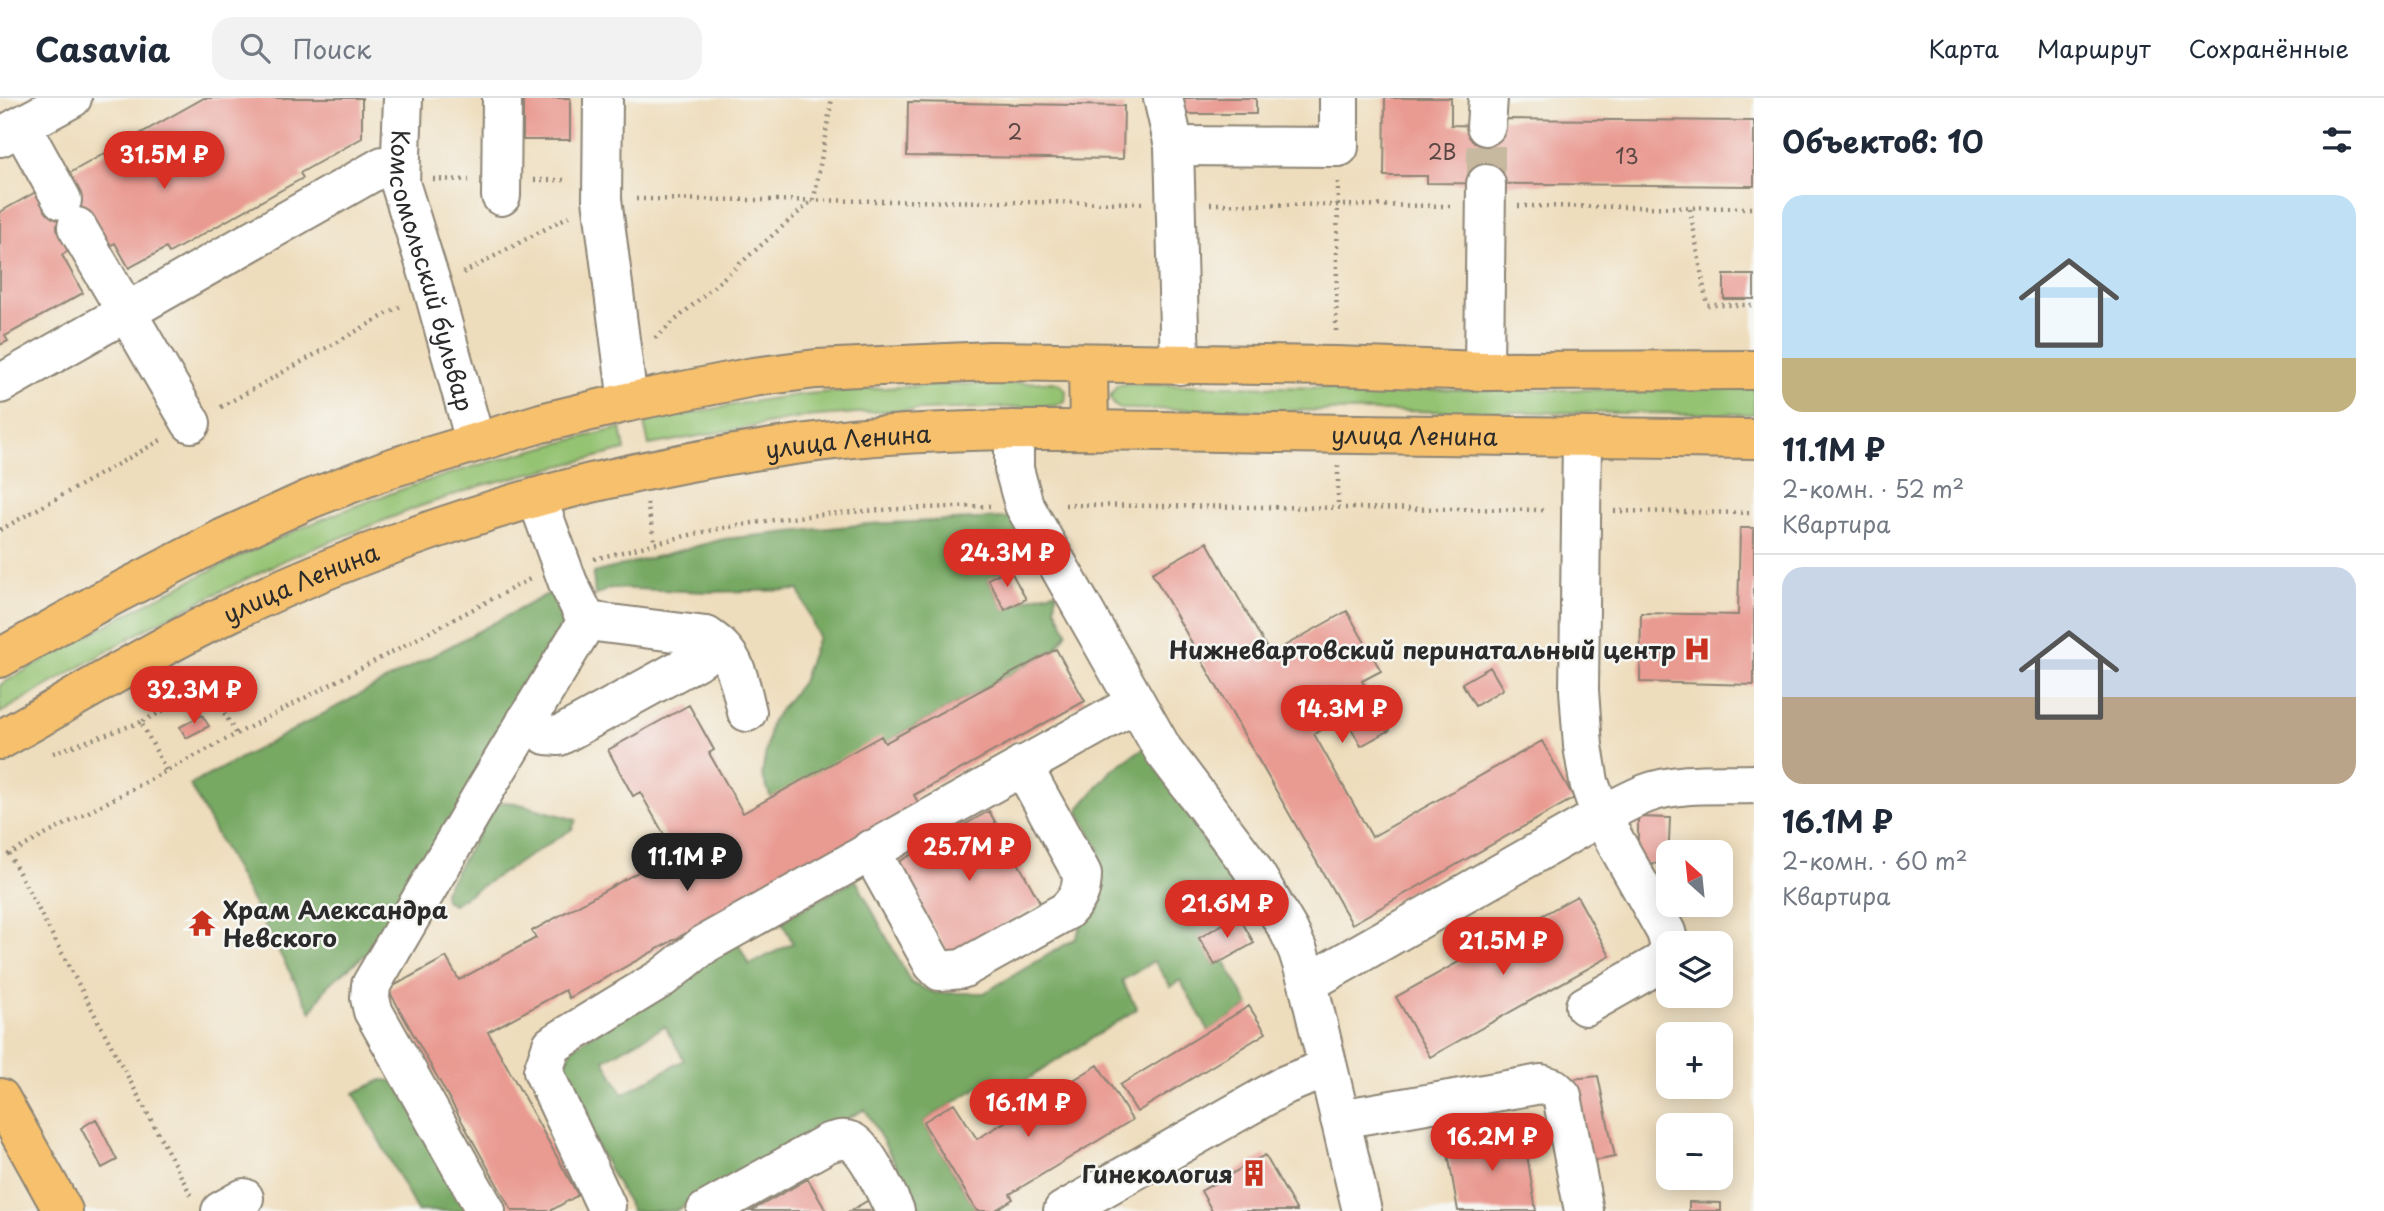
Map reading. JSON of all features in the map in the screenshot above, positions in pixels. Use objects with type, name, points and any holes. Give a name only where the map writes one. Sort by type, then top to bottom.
[{"type":"main road","points":[[0,658],[97,603],[224,538],[310,499],[391,468],[475,441],[625,384],[753,377],[816,369],[990,361],[1484,371],[1754,370]]},
{"type":"main road","points":[[1088,364],[1089,430]]},
{"type":"main road","name":"улица Ленина","points":[[0,740],[169,644],[243,607],[381,550],[458,522],[537,498],[600,481],[713,457],[852,438],[1014,430],[1754,439]]},
{"type":"main road","points":[[0,1098],[63,1211]]},
{"type":"street","points":[[72,98],[10,132],[70,214],[191,423]]},
{"type":"street","name":"Комсомольский бульвар","points":[[403,98],[400,183],[475,441]]},
{"type":"street","points":[[501,196],[502,98]]},
{"type":"street","points":[[603,98],[602,198],[625,384]]},
{"type":"street","points":[[1163,98],[1174,146],[1180,365]]},
{"type":"street","points":[[1174,146],[1339,147],[1339,98]]},
{"type":"street","points":[[0,384],[383,166],[400,165]]},
{"type":"street","points":[[1484,371],[1486,184]]},
{"type":"street","points":[[1014,430],[1014,469],[1024,505],[1163,750],[1250,865],[1298,951],[1308,982],[1363,1211]]},
{"type":"street","points":[[1582,437],[1580,691],[1583,746],[1589,782],[1601,816],[1665,931]]},
{"type":"street","points":[[537,498],[562,568],[587,621]]},
{"type":"street","points":[[587,621],[706,636],[722,646],[733,661],[747,712]]},
{"type":"street","points":[[486,1211],[373,1011],[371,985],[587,621]]},
{"type":"street","points":[[526,721],[546,735],[559,736],[701,658],[706,636]]},
{"type":"street","points":[[604,1209],[543,1071],[552,1045],[662,978],[705,944],[1136,703]]},
{"type":"street","points":[[870,850],[933,964],[940,971],[962,969],[1066,911],[1076,901],[1082,889],[1082,874],[1023,765]]},
{"type":"street","points":[[1308,982],[1601,816],[1645,794],[1666,788],[1754,784]]},
{"type":"street","points":[[1585,1006],[1656,965]]},
{"type":"street","points":[[1063,1211],[1284,1085],[1327,1068]]},
{"type":"street","points":[[1340,1119],[1541,1084],[1554,1088],[1562,1096],[1584,1211]]},
{"type":"street","points":[[706,1211],[828,1143],[842,1139],[853,1141],[862,1151],[895,1211]]},
{"type":"path","points":[[625,384],[814,199],[832,98]]},
{"type":"path","points":[[1336,366],[1339,147]]},
{"type":"path","points":[[433,289],[602,198]]},
{"type":"path","points":[[1690,209],[1707,305],[1754,305]]},
{"type":"path","points":[[1337,434],[1338,507]]},
{"type":"path","points":[[220,1203],[9,853],[534,577],[718,529],[930,507],[1338,507],[1754,513]]},
{"type":"path","points":[[41,757],[141,722],[210,687],[236,734]]},
{"type":"path","points":[[141,722],[166,770]]},
{"type":"green space","points":[[1052,382],[1060,384],[1066,391],[1065,401],[1055,406],[884,411],[805,417],[649,445],[644,423],[807,394],[898,387]]},
{"type":"green space","points":[[1117,385],[1519,390],[1754,386],[1754,414],[1120,409],[1110,397]]},
{"type":"green space","points":[[621,428],[625,450],[483,485],[418,507],[289,558],[156,623],[0,713],[0,685],[103,627],[242,555],[319,521],[403,489],[533,450]]},
{"type":"green space","points":[[1021,517],[1034,560],[1009,568],[988,580],[1005,610],[1026,599],[1057,591],[1055,607],[1067,632],[1056,649],[885,743],[771,798],[762,775],[771,722],[802,682],[818,637],[799,590],[708,592],[610,588],[595,596],[593,573],[724,539],[868,524]]},
{"type":"green space","points":[[559,588],[571,615],[389,935],[328,985],[311,1012],[190,785]]},
{"type":"green space","points":[[1148,745],[1198,832],[1246,905],[1238,915],[1199,938],[1215,965],[1224,960],[1249,1006],[1209,1031],[1180,980],[1171,987],[1154,961],[1122,981],[1137,1009],[994,1101],[980,1086],[923,1122],[977,1211],[922,1211],[865,1109],[675,1211],[632,1211],[573,1103],[565,1067],[572,1048],[738,943],[749,965],[793,943],[781,920],[856,880],[911,983],[935,993],[984,993],[1076,938],[1093,893],[1100,851],[1078,810],[1112,770]],"holes":[[[665,1026],[684,1060],[623,1094],[604,1060]]]},
{"type":"green space","points":[[502,802],[516,803],[576,820],[572,829],[453,904],[445,900],[444,891],[494,807]]},
{"type":"green space","points":[[382,1080],[405,1082],[480,1211],[417,1211],[354,1093]]},
{"type":"building","points":[[204,98],[362,98],[362,138],[300,173],[303,178],[169,253],[166,248],[129,268],[115,243],[105,248],[71,249],[62,255],[83,293],[5,336],[8,341],[0,345],[0,212]]},
{"type":"building","points":[[523,98],[570,98],[570,140],[523,140]]},
{"type":"building","points":[[1178,98],[1256,98],[1256,114],[1178,114]]},
{"type":"building","points":[[1385,98],[1451,98],[1451,125],[1486,126],[1499,119],[1754,121],[1754,186],[1427,183],[1427,176],[1384,176]]},
{"type":"building","points":[[908,102],[1124,106],[1123,159],[907,156]]},
{"type":"building","points":[[1724,275],[1754,275],[1754,299],[1724,299]]},
{"type":"building","name":"Нижневартовский перинатальный центр","points":[[1740,528],[1754,528],[1754,685],[1640,682],[1641,613],[1738,615]]},
{"type":"building","points":[[1207,542],[1270,654],[1347,611],[1381,671],[1362,681],[1390,730],[1361,746],[1345,717],[1314,734],[1372,837],[1542,741],[1574,798],[1352,924],[1152,573]]},
{"type":"building","points":[[1009,568],[1026,599],[1005,610],[988,579]]},
{"type":"building","points":[[1056,649],[1085,701],[914,795],[919,804],[569,998],[565,990],[488,1032],[578,1195],[550,1211],[512,1211],[388,989],[446,957],[459,980],[536,938],[532,931],[674,852],[640,792],[633,796],[608,750],[689,705],[714,750],[709,753],[743,813],[881,736],[885,743]]},
{"type":"building","points":[[1490,667],[1503,689],[1475,706],[1462,683]]},
{"type":"building","points":[[202,715],[209,726],[186,738],[180,727]]},
{"type":"building","points":[[989,811],[1041,904],[949,955],[897,863]]},
{"type":"building","points":[[1638,817],[1670,818],[1669,840],[1656,840],[1656,864],[1638,863]]},
{"type":"building","points":[[1577,896],[1610,956],[1430,1057],[1396,997]]},
{"type":"building","points":[[1238,915],[1254,943],[1215,965],[1199,938]]},
{"type":"building","points":[[1249,1006],[1266,1033],[1137,1112],[1120,1085]]},
{"type":"building","points":[[1098,1065],[1132,1120],[1010,1194],[1013,1199],[994,1211],[977,1211],[923,1122],[954,1103],[977,1139]]},
{"type":"building","points":[[1598,1076],[1615,1157],[1588,1162],[1572,1079]]},
{"type":"building","points":[[96,1119],[117,1160],[102,1168],[81,1128]]},
{"type":"building","points":[[1523,1129],[1536,1211],[1458,1211],[1446,1142]]},
{"type":"building","name":"Гинекология","points":[[1265,1155],[1297,1211],[1212,1211],[1201,1191]]},
{"type":"building","points":[[808,1179],[826,1211],[751,1211]]},
{"type":"building","points":[[869,1200],[875,1211],[850,1211]]},
{"type":"building","points":[[1689,1202],[1721,1203],[1721,1211],[1689,1211]]},
{"type":"tunnel","points":[[1486,126],[1486,184]]},
{"type":"place","name":"Нижневартовский перинатальный центр","points":[[1697,649]]},
{"type":"place","name":"Храм Александра Невского","points":[[202,923]]},
{"type":"place","name":"Гинекология","points":[[1254,1173]]}]
